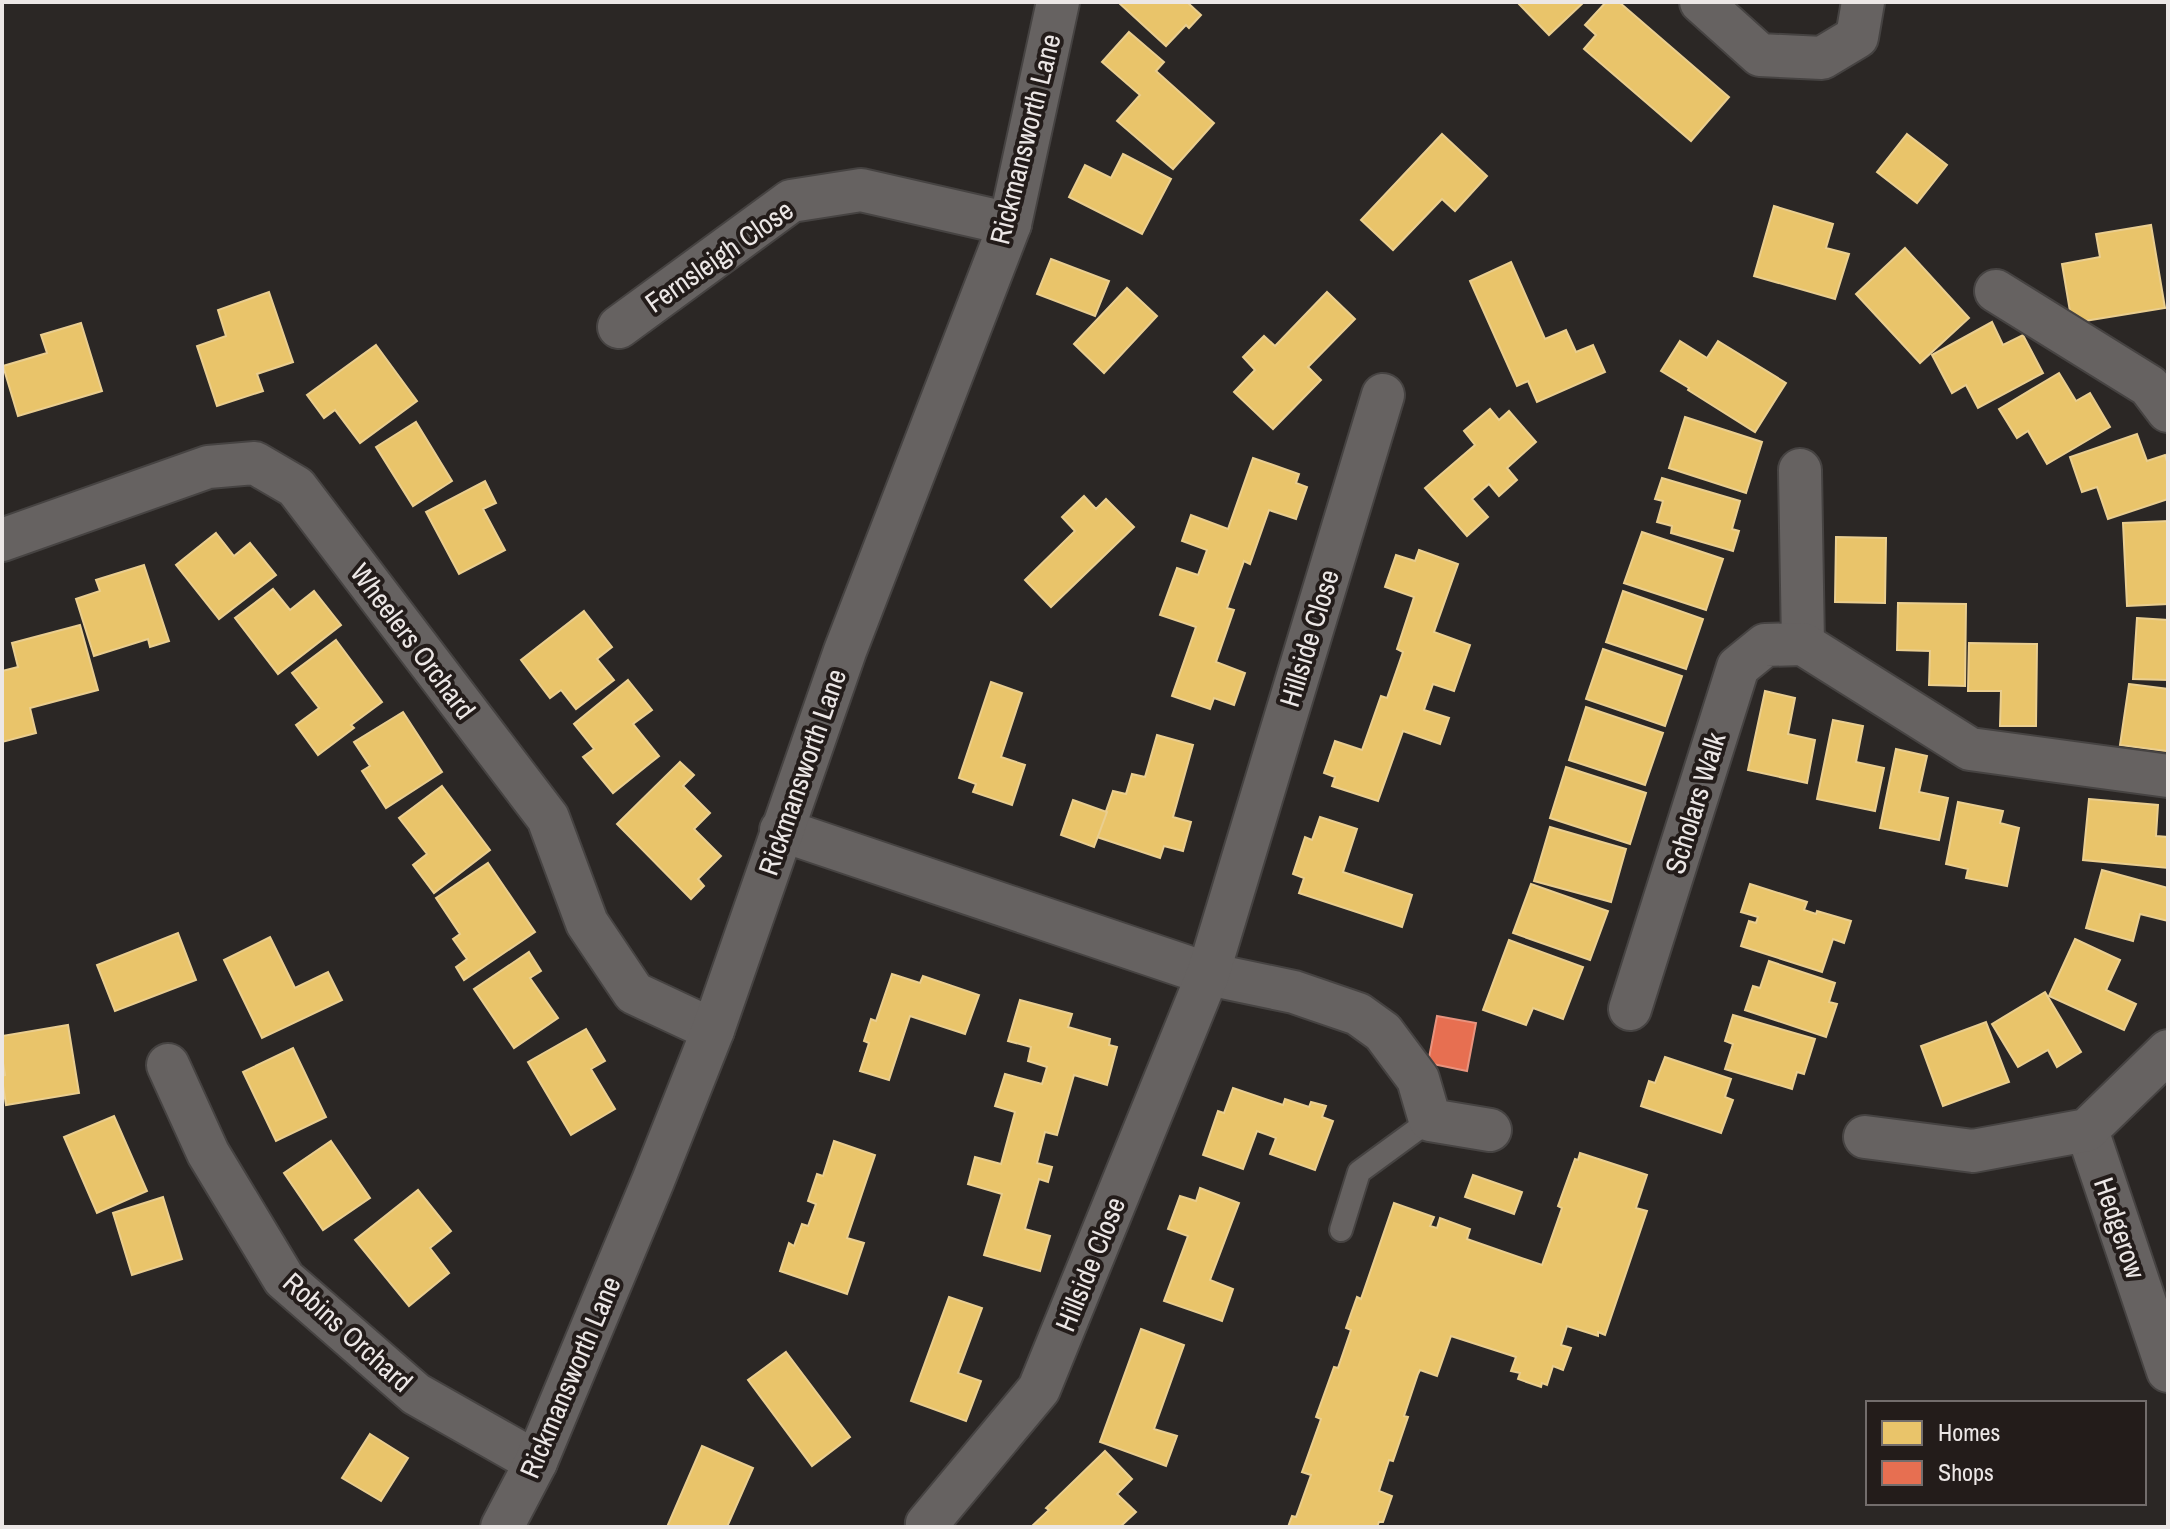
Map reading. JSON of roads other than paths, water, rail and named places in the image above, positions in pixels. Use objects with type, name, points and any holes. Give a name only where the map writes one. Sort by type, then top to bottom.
[{"type":"street","name":"Rickmansworth Lane","points":[[502,1527],[536,1462],[713,1030],[849,640],[1010,224],[1058,2]]},
{"type":"street","points":[[1701,2],[1760,55],[1822,58],[1857,37],[1863,2]]},
{"type":"street","name":"Fernsleigh Close","points":[[619,327],[791,201],[861,190],[1010,224]]},
{"type":"street","points":[[1996,291],[2149,386],[2168,411]]},
{"type":"street","name":"Hillside Close","points":[[928,1527],[927,1524],[1039,1389],[1208,974],[1383,395]]},
{"type":"street","name":"Wheelers Orchard","points":[[2,540],[208,467],[255,463],[296,487],[548,818],[587,923],[634,993],[713,1030]]},
{"type":"street","points":[[1800,470],[1803,644],[1970,749],[2168,776]]},
{"type":"street","name":"Scholars Walk","points":[[1630,1009],[1738,667],[1765,645],[1803,644]]},
{"type":"street","points":[[781,830],[1208,974],[1294,992],[1358,1014],[1383,1032],[1418,1079],[1430,1120],[1490,1130]]},
{"type":"street","points":[[1865,1137],[1973,1151],[2087,1130],[2168,1051]]},
{"type":"street","name":"Robins Orchard","points":[[168,1065],[208,1153],[284,1279],[416,1394],[536,1462]]},
{"type":"street","name":"Hedgerow","points":[[2087,1130],[2168,1371]]},
{"type":"lane","points":[[1341,1230],[1359,1172],[1430,1120]]}]
